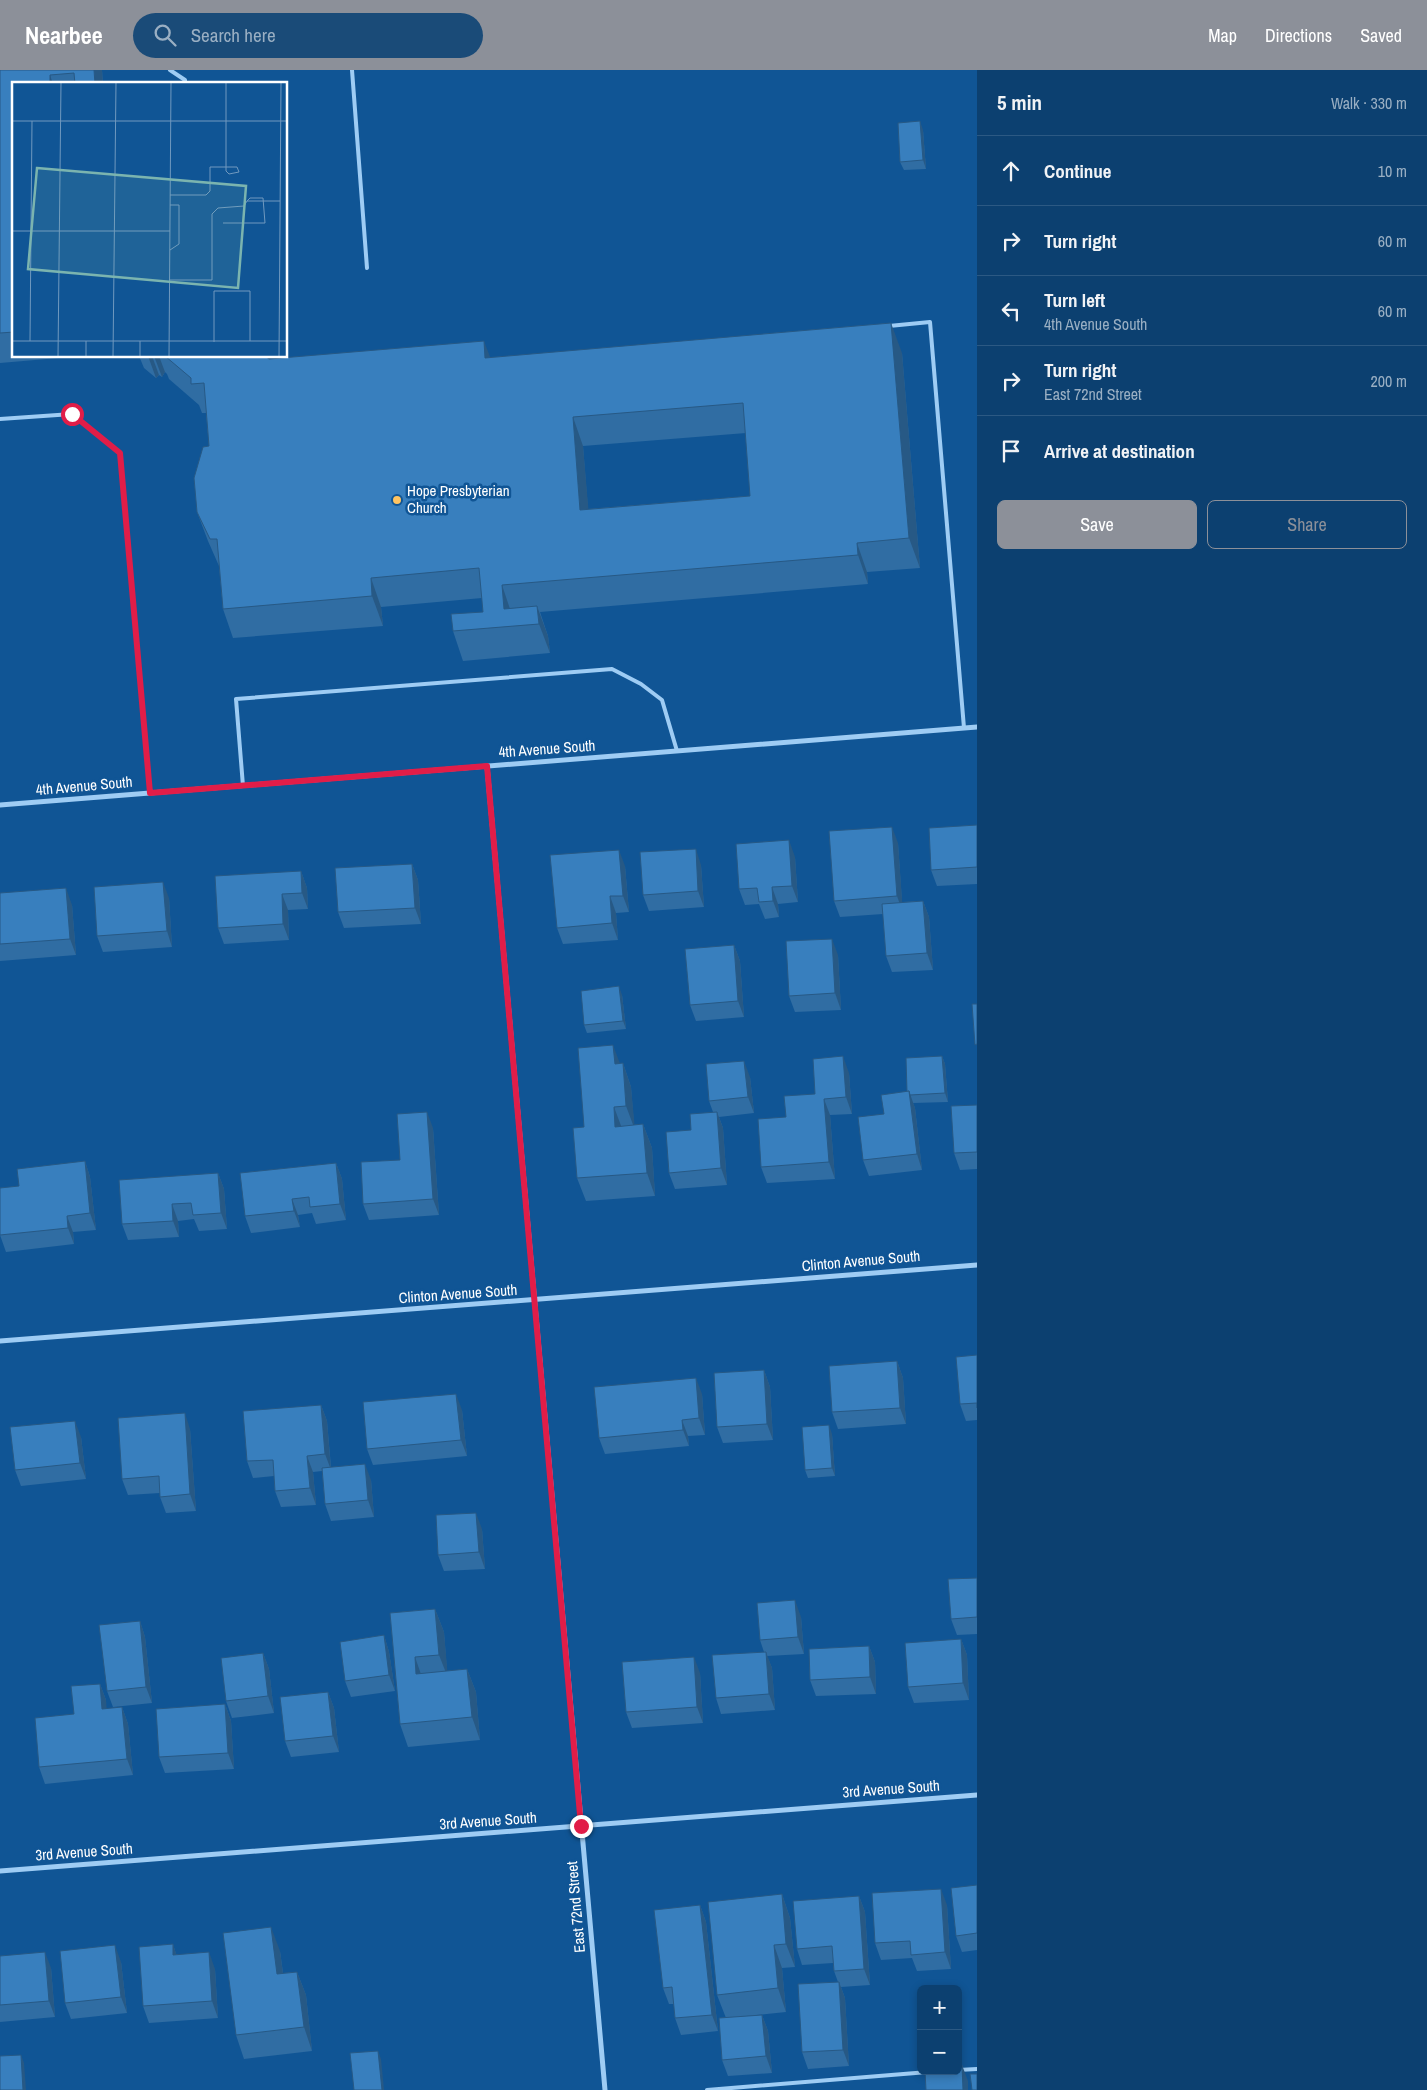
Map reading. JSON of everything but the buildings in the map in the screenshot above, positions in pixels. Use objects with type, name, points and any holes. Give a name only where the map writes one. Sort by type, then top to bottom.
[{"type":"street","name":"4th Avenue South","points":[[0,805],[977,728]]},
{"type":"street","name":"East 72nd Street","points":[[487,766],[605,2090]]},
{"type":"street","name":"Clinton Avenue South","points":[[0,1341],[977,1265]]},
{"type":"street","name":"3rd Avenue South","points":[[0,1871],[977,1795]]},
{"type":"lane","points":[[170,70],[185,80],[185,82]]},
{"type":"lane","points":[[352,70],[367,268]]},
{"type":"lane","points":[[881,326],[930,322],[964,728]]},
{"type":"lane","points":[[0,419],[72,414],[120,453],[150,793]]},
{"type":"lane","points":[[243,786],[236,699],[602,669],[612,669],[641,684],[662,700],[677,751]]},
{"type":"lane","points":[[962,2070],[977,2068]]},
{"type":"lane","points":[[707,2090],[917,2073]]},
{"type":"place","name":"Hope Presbyterian Church","points":[[397,500]]},
{"type":"route","points":[[72,414],[120,453],[150,793],[487,766],[536,1300],[581,1826]]}]
